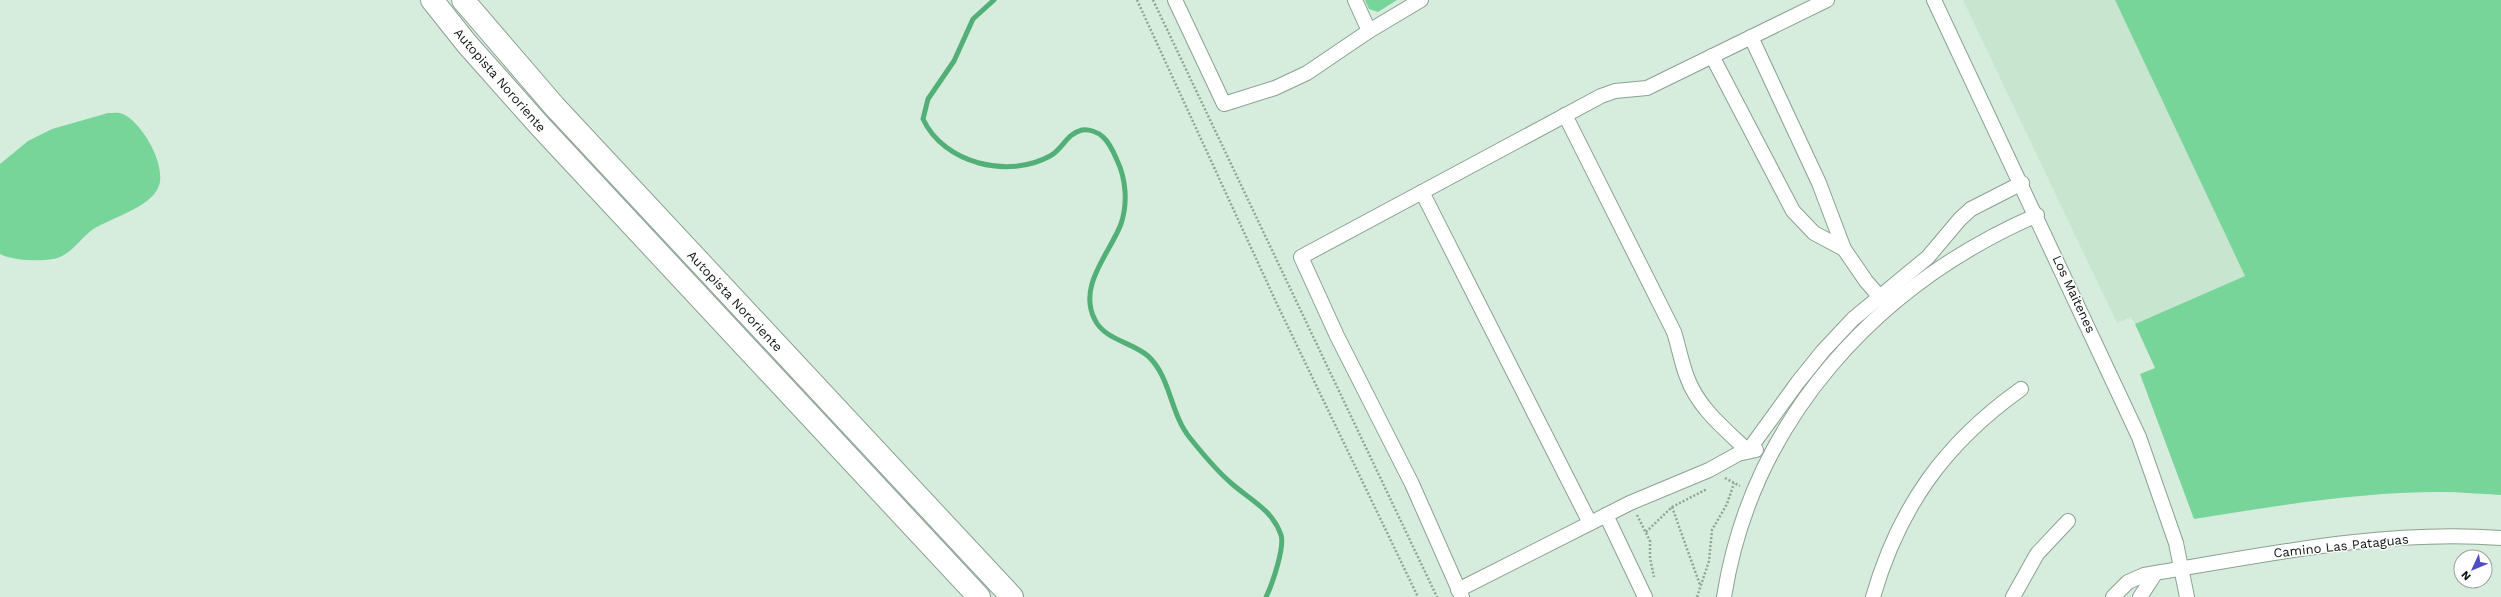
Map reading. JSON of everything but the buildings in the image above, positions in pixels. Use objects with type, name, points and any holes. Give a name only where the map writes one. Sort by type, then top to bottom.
[{"type":"highway","name":"Autopista Nororiente","points":[[432,0],[467,44],[539,125],[980,597]]},
{"type":"highway","name":"Autopista Nororiente","points":[[463,0],[555,108],[1012,597]]},
{"type":"street","points":[[1175,0],[1224,104],[1275,88],[1307,73],[1369,31],[1421,0]]},
{"type":"street","points":[[1355,0],[1369,31]]},
{"type":"street","points":[[1827,0],[1647,88],[1615,91],[1565,115],[1301,257],[1337,336],[1412,484],[1460,593],[1630,503],[1720,471],[1748,451],[1824,351],[1884,301],[1928,257],[1960,219],[1971,209],[2022,184]]},
{"type":"street","name":"Los Maitenes","points":[[1934,0],[2037,214],[2139,437],[2173,535],[2187,597]]},
{"type":"street","points":[[1751,37],[1819,183],[1844,249],[1884,301]]},
{"type":"street","points":[[1712,56],[1793,211],[1814,233],[1844,249]]},
{"type":"street","points":[[1565,115],[1674,332],[1680,358],[1692,389],[1710,414],[1748,451],[1772,450]]},
{"type":"street","points":[[1422,192],[1590,523]]},
{"type":"street","points":[[1724,597],[1733,551],[1754,492],[1772,450],[1822,375],[1863,329],[1884,301],[1969,248],[2037,214]]},
{"type":"street","points":[[1873,597],[1890,546],[1901,521],[1934,471],[1976,424],[2021,389]]},
{"type":"street","points":[[1606,515],[1645,597]]},
{"type":"street","points":[[2013,597],[2037,554],[2068,521]]},
{"type":"street","name":"Camino Las Pataguas","points":[[2113,597],[2128,582],[2155,574],[2181,568],[2269,554],[2380,541],[2454,536],[2501,538]]},
{"type":"street","points":[[2140,597],[2155,574]]},
{"type":"path","points":[[1137,0],[1277,304],[1418,597]]},
{"type":"path","points":[[1152,0],[1437,597]]},
{"type":"path","points":[[1646,532],[1672,507],[1698,495],[1720,471],[1734,483],[1754,492]]},
{"type":"path","points":[[1697,597],[1709,561],[1712,530],[1727,504],[1734,483]]},
{"type":"path","points":[[1630,503],[1650,541],[1650,558],[1656,582]]},
{"type":"path","points":[[1672,507],[1700,585]]},
{"type":"shaded area","points":[[1963,0],[2115,0],[2246,276],[2135,324],[2131,317],[2117,323]]},
{"type":"green space","points":[[1365,0],[1397,0],[1378,12],[1369,9]]},
{"type":"green space","points":[[2115,0],[2501,0],[2501,495],[2440,492],[2378,494],[2255,509],[2194,519],[2140,374],[2155,368],[2135,324],[2245,276]]},
{"type":"green space","points":[[108,113],[123,114],[131,119],[146,136],[157,158],[160,169],[158,188],[153,195],[138,207],[92,230],[62,256],[49,260],[22,260],[0,254],[0,164],[28,141],[52,129]]},
{"type":"waterway","points":[[994,0],[973,19],[954,61],[928,99],[923,119],[933,134],[946,147],[962,157],[979,163],[997,166],[1016,166],[1034,163],[1050,156],[1058,150],[1068,138],[1082,130],[1096,132],[1105,139],[1120,167],[1125,191],[1125,208],[1121,224],[1092,282],[1090,307],[1099,327],[1112,336],[1142,351],[1156,365],[1166,385],[1178,418],[1190,438],[1220,473],[1260,506],[1277,526],[1282,541],[1280,557],[1266,597]]}]
